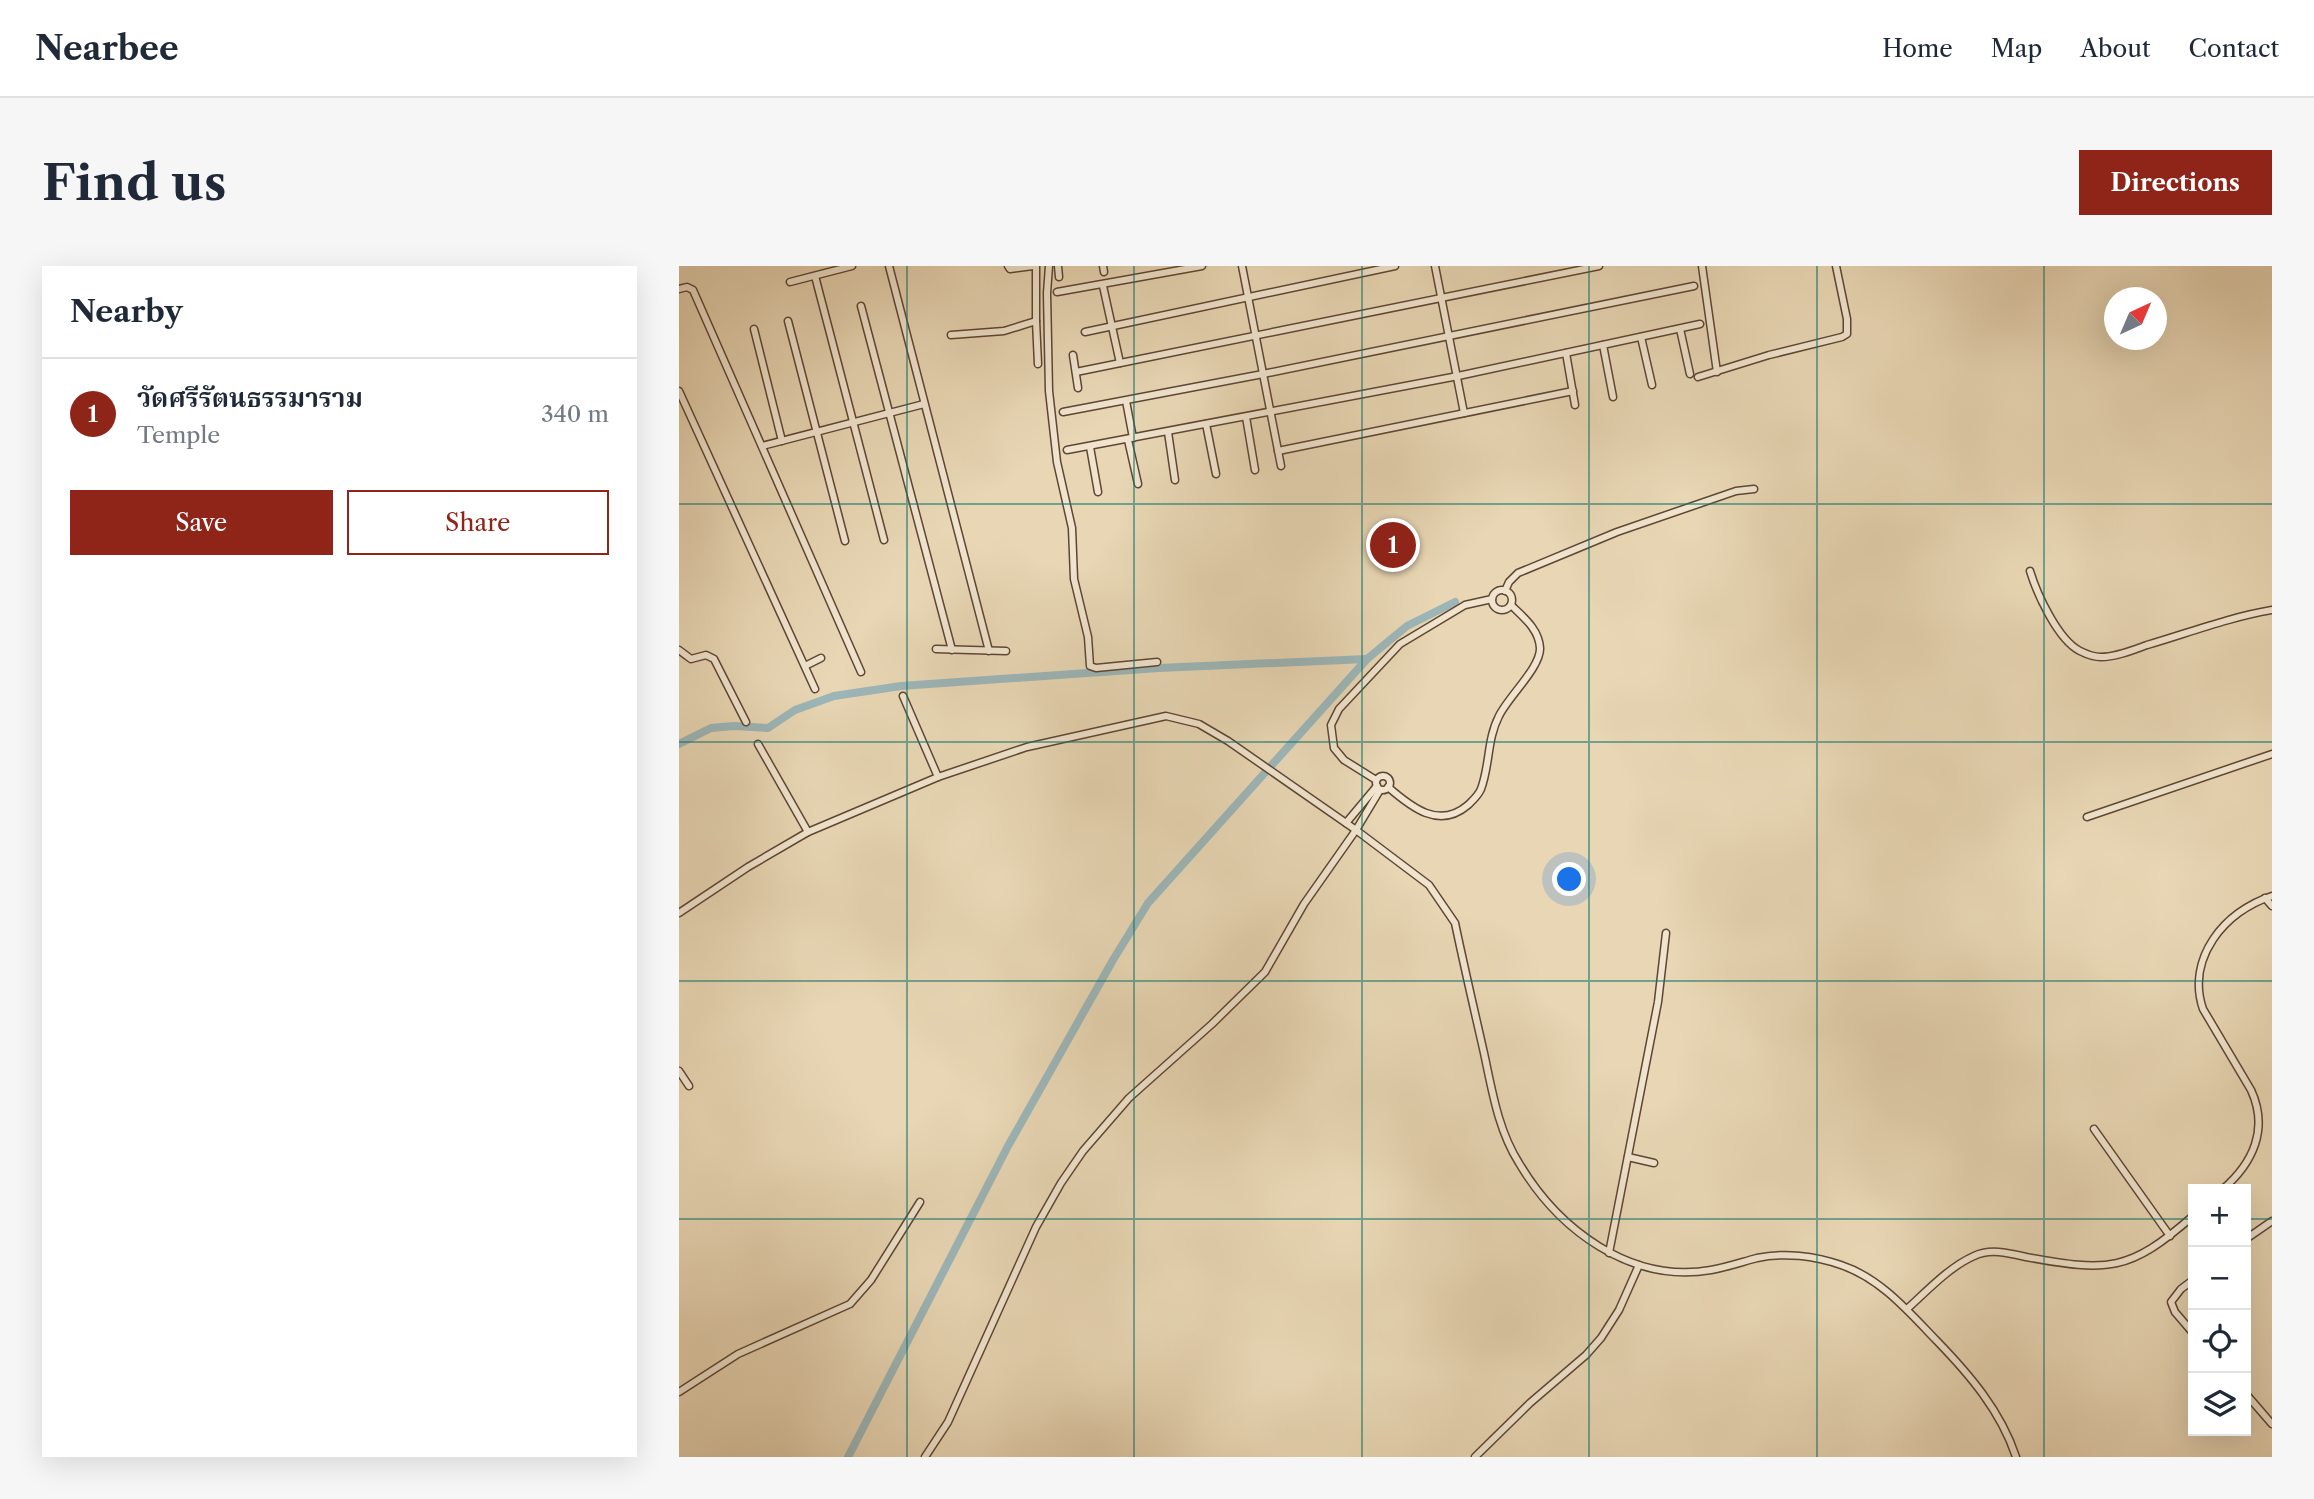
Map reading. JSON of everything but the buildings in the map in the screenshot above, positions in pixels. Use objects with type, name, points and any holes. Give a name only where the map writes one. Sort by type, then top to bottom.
[{"type":"street","points":[[790,282],[852,266]]},
{"type":"street","points":[[889,266],[989,651]]},
{"type":"street","points":[[1008,266],[1010,269],[1035,266],[1038,364]]},
{"type":"street","points":[[1049,266],[1049,391],[1057,462],[1072,527],[1074,579],[1088,638],[1090,666],[1096,668],[1157,662]]},
{"type":"street","points":[[1058,266],[1059,277]]},
{"type":"street","points":[[1058,292],[1202,266]]},
{"type":"street","points":[[1242,266],[1282,466]]},
{"type":"street","points":[[1085,332],[1395,266]]},
{"type":"street","points":[[1435,266],[1464,412]]},
{"type":"street","points":[[1076,372],[1598,266]]},
{"type":"street","points":[[1702,266],[1717,372]]},
{"type":"street","points":[[1699,377],[1847,334],[1847,319],[1836,266]]},
{"type":"street","points":[[815,276],[884,540]]},
{"type":"street","points":[[679,289],[687,286],[693,290],[861,672]]},
{"type":"street","points":[[1103,286],[1120,363]]},
{"type":"street","points":[[1063,412],[1694,286]]},
{"type":"street","points":[[861,306],[952,650]]},
{"type":"street","points":[[788,321],[845,541]]},
{"type":"street","points":[[951,335],[1005,331],[1036,321]]},
{"type":"street","points":[[1067,450],[1458,376],[1700,324]]},
{"type":"street","points":[[1680,328],[1690,374]]},
{"type":"street","points":[[754,329],[782,441]]},
{"type":"street","points":[[1641,337],[1652,385]]},
{"type":"street","points":[[1603,345],[1613,397]]},
{"type":"street","points":[[1566,353],[1575,405]]},
{"type":"street","points":[[1073,355],[1079,388]]},
{"type":"street","points":[[679,391],[815,689]]},
{"type":"street","points":[[1279,451],[1573,391]]},
{"type":"street","points":[[1126,401],[1138,484]]},
{"type":"street","points":[[762,446],[924,404]]},
{"type":"street","points":[[1246,416],[1255,470]]},
{"type":"street","points":[[1206,424],[1216,474]]},
{"type":"street","points":[[1168,432],[1175,480]]},
{"type":"street","points":[[1090,447],[1098,492]]},
{"type":"street","points":[[1504,591],[1518,573],[1736,491],[1753,489]]},
{"type":"street","points":[[2030,571],[2036,591],[2063,638],[2080,652],[2102,657],[2272,610]]},
{"type":"street","points":[[1498,591],[1504,591],[1511,598],[1511,605],[1536,632],[1541,651],[1539,659],[1510,695],[1499,715],[1492,732],[1479,793],[1464,809],[1441,817],[1414,808],[1344,760],[1334,748],[1331,725],[1339,709],[1400,644],[1465,605],[1492,599],[1498,591]]},
{"type":"street","points":[[1492,599],[1499,610],[1511,605]]},
{"type":"street","points":[[936,649],[1006,651]]},
{"type":"street","points":[[679,650],[691,659],[706,655],[714,659],[746,722]]},
{"type":"street","points":[[805,666],[821,658]]},
{"type":"street","points":[[903,696],[938,777]]},
{"type":"street","points":[[679,913],[748,867],[808,832],[938,777],[1027,747],[1166,716],[1199,724],[1356,830],[1429,885],[1443,902],[1455,923],[1501,1126],[1517,1161],[1531,1182],[1579,1235],[1609,1253],[1639,1265],[1666,1270],[1711,1270],[1761,1257],[1792,1255],[1843,1265],[1865,1276],[1907,1309],[1970,1376],[1997,1415],[2016,1457]]},
{"type":"street","points":[[758,744],[808,832]]},
{"type":"street","points":[[2087,817],[2272,754]]},
{"type":"street","points":[[925,1457],[948,1422],[1036,1227],[1068,1172],[1129,1098],[1265,972],[1304,904],[1370,808],[1381,776],[1387,777],[1390,782],[1388,788]]},
{"type":"street","points":[[1346,823],[1378,785]]},
{"type":"street","points":[[1362,803],[1370,808]]},
{"type":"street","points":[[2229,1184],[2240,1174],[2254,1150],[2260,1132],[2257,1103],[2203,1009],[2198,995],[2198,980],[2203,956],[2219,930],[2252,905],[2269,897],[2272,906]]},
{"type":"street","points":[[1609,1253],[1658,1002],[1666,933]]},
{"type":"street","points":[[679,1071],[689,1086]]},
{"type":"street","points":[[2094,1129],[2170,1236]]},
{"type":"street","points":[[1628,1157],[1654,1163]]},
{"type":"street","points":[[679,1392],[738,1353],[849,1304],[871,1280],[920,1202]]},
{"type":"street","points":[[1907,1309],[1975,1255],[2000,1252],[2092,1266],[2114,1265],[2146,1253],[2188,1220]]},
{"type":"street","points":[[2251,1236],[2272,1221]]},
{"type":"street","points":[[1475,1457],[1601,1338],[1619,1310],[1639,1265]]},
{"type":"street","points":[[2188,1285],[2171,1301],[2175,1312],[2188,1328]]},
{"type":"street","points":[[2251,1400],[2272,1424]]},
{"type":"waterway","points":[[848,1457],[1008,1146],[1148,903],[1367,659],[1407,626],[1455,602]]},
{"type":"waterway","points":[[679,744],[711,728],[768,728],[795,710],[834,696],[901,686],[1159,668],[1367,659]]},
{"type":"place","name":"วัดศรีรัตนธรรมาราม","points":[[1393,545]]}]
